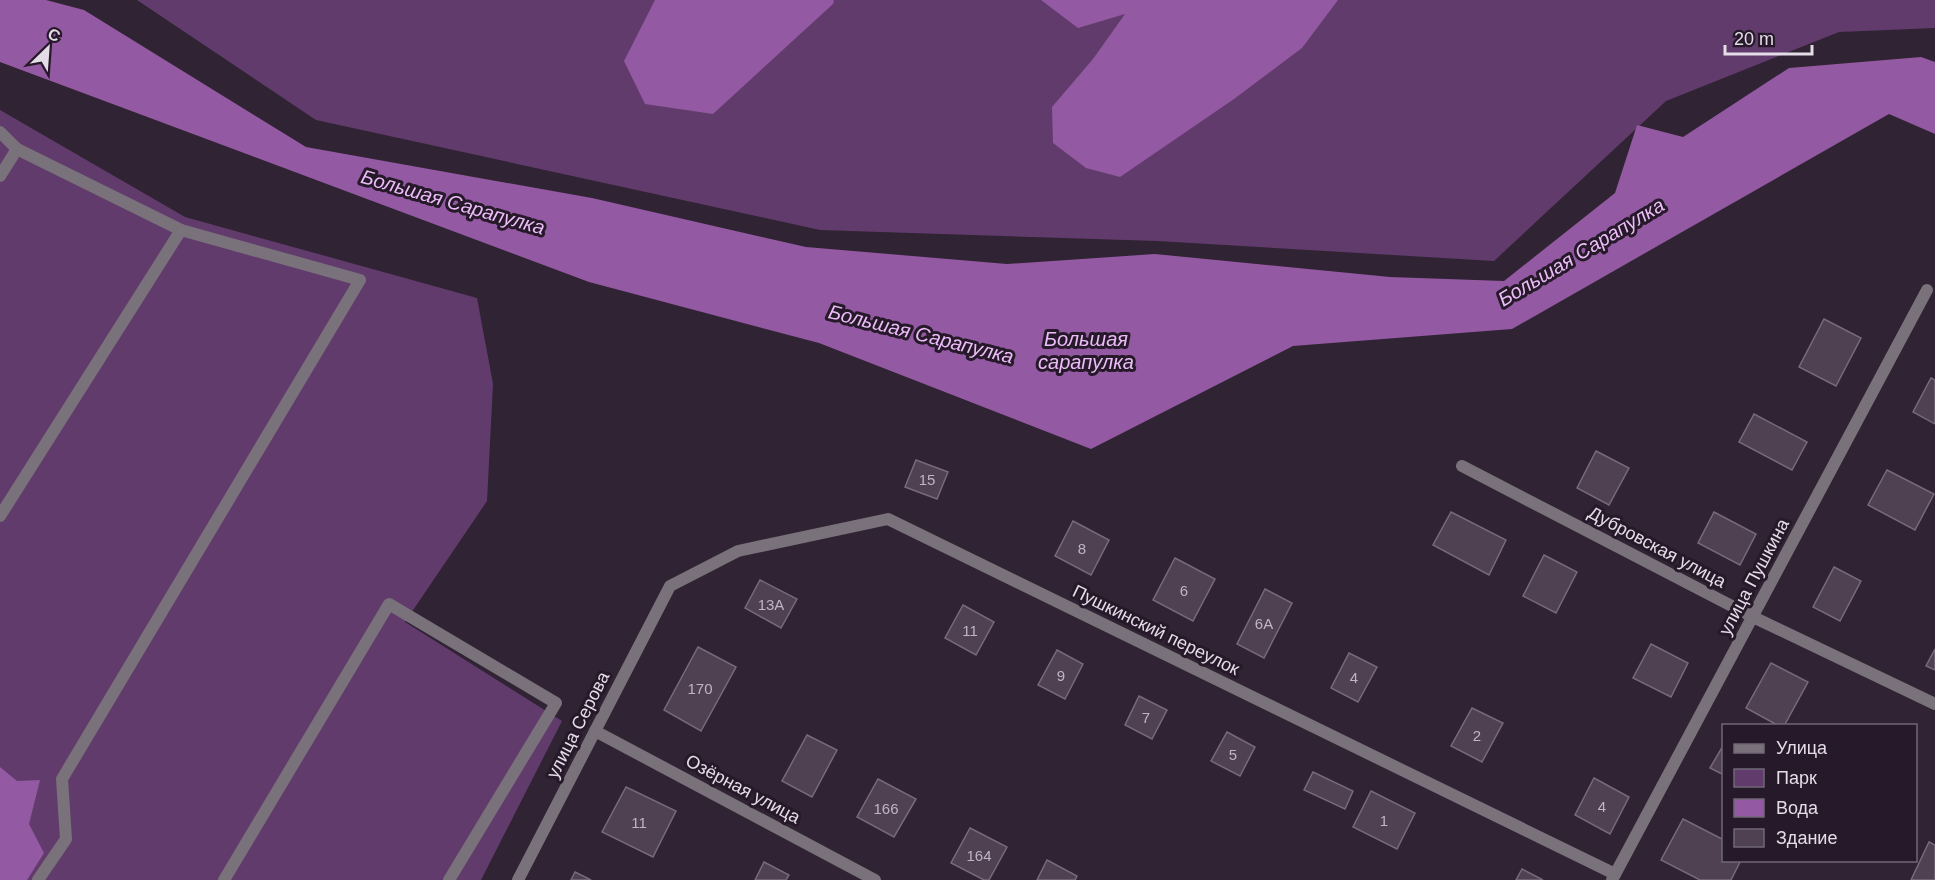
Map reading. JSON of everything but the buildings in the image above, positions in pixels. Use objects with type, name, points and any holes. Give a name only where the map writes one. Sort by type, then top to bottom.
[{"type":"street","points":[[0,132],[17,149],[181,230],[360,280],[62,779],[66,839],[38,880]]},
{"type":"street","points":[[0,176],[17,149]]},
{"type":"street","points":[[0,516],[181,230]]},
{"type":"street","name":"улица Пушкина","points":[[1613,877],[1927,290]]},
{"type":"street","name":"Дубровская улица","points":[[1462,466],[1753,617],[1935,704]]},
{"type":"street","name":"Пушкинский переулок","points":[[670,586],[738,551],[888,519],[1613,877]]},
{"type":"street","name":"улица Серова","points":[[518,880],[670,586]]},
{"type":"street","points":[[224,880],[389,604],[556,703],[449,880]]},
{"type":"street","name":"Озёрная улица","points":[[595,731],[875,880]]},
{"type":"green space","points":[[137,0],[1935,0],[1935,28],[1839,32],[1666,101],[1494,261],[1157,241],[820,230],[316,120]]},
{"type":"green space","points":[[0,110],[185,217],[477,298],[493,384],[487,501],[405,622],[562,721],[481,880],[0,880]]},
{"type":"water","name":"Большая сарапулка","points":[[0,0],[46,0],[84,10],[306,147],[592,198],[806,247],[1007,264],[1155,254],[1390,277],[1504,281],[1615,193],[1637,125],[1683,137],[1789,68],[1921,57],[1935,62],[1935,134],[1889,114],[1512,329],[1293,346],[1091,449],[819,343],[589,282],[0,62]]},
{"type":"water","points":[[655,0],[834,0],[833,4],[713,114],[645,104],[624,61]]},
{"type":"water","points":[[1041,0],[1338,0],[1302,48],[1234,99],[1120,177],[1086,168],[1053,143],[1052,107],[1093,59],[1125,14],[1078,28]]},
{"type":"water","points":[[0,767],[17,781],[40,780],[29,824],[44,853],[27,880],[0,880]]},
{"type":"water label","name":"Большая Сарапулка","points":[[453,202]]},
{"type":"water label","name":"Большая Сарапулка","points":[[1581,252]]},
{"type":"water label","name":"Большая Сарапулка","points":[[921,334]]}]
